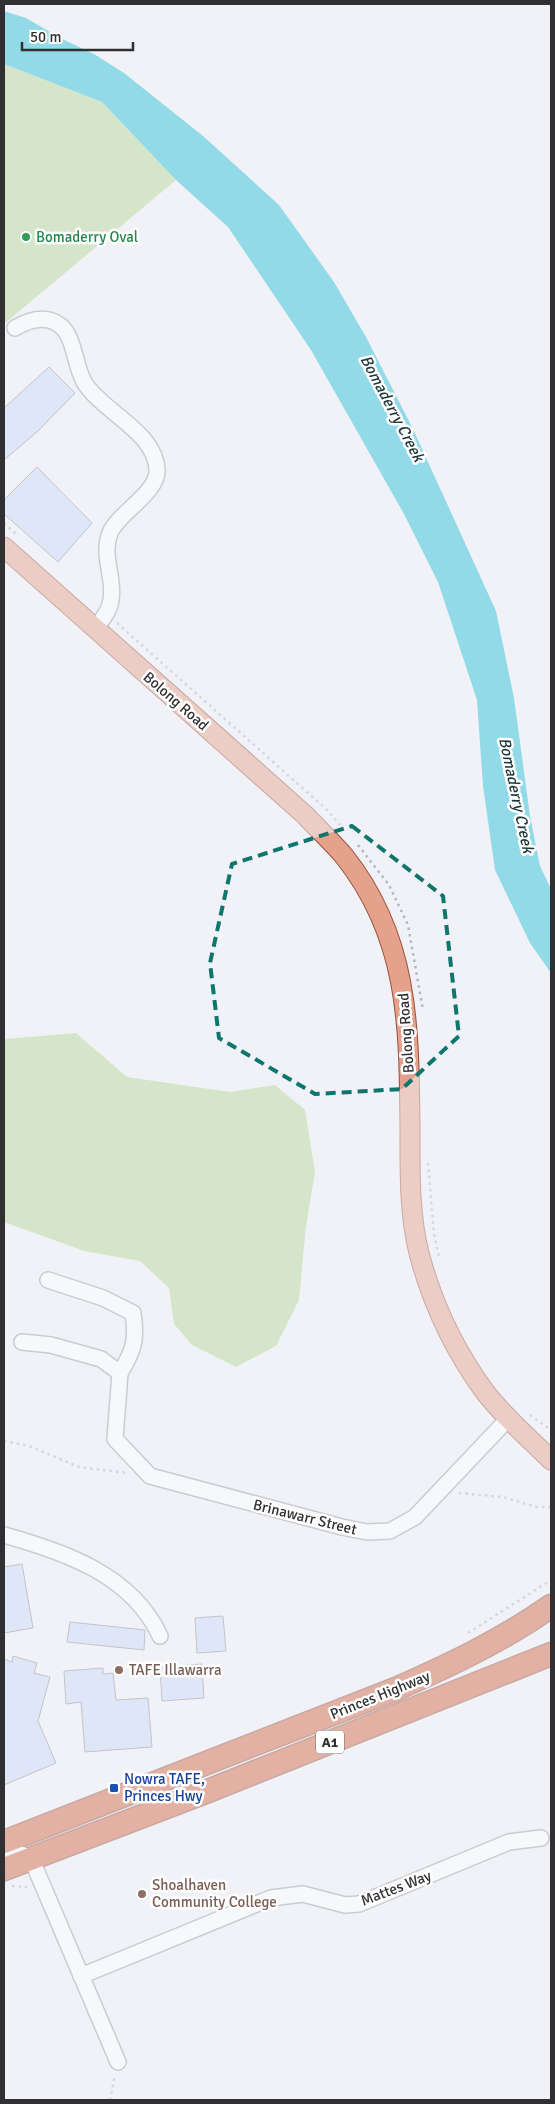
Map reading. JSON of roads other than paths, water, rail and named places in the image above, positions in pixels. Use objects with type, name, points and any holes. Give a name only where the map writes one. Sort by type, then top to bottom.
[{"type":"highway","name":"Princes Highway","points":[[4,1842],[396,1689],[489,1645],[551,1606]]},
{"type":"highway","name":"Princes Highway","points":[[6,1877],[31,1858],[227,1784],[551,1654]]},
{"type":"main road","name":"Bolong Road","points":[[11,542],[95,629],[305,815],[344,856],[368,891],[389,937],[401,977],[407,1018],[410,1172],[414,1223],[419,1252],[435,1303],[444,1323],[486,1393],[508,1419],[551,1460]]},
{"type":"street","points":[[15,328],[26,322],[40,319],[58,324],[67,334],[84,384],[100,402],[132,427],[154,452],[158,472],[152,484],[110,532],[106,550],[112,601],[95,629]]},
{"type":"street","points":[[22,1342],[50,1345],[101,1359],[120,1374],[130,1356],[136,1334],[133,1313],[104,1298],[48,1280]]},
{"type":"street","name":"Brinawarr Street","points":[[120,1374],[115,1439],[150,1476],[367,1532],[390,1531],[415,1517],[508,1419]]},
{"type":"street","points":[[4,1535],[70,1556],[106,1575],[151,1617],[160,1636]]},
{"type":"street","name":"Mattes Way","points":[[81,1976],[271,1898],[303,1894],[345,1905],[359,1904],[509,1842],[541,1838]]},
{"type":"street","points":[[4,1856],[22,1854],[31,1858],[118,2062]]},
{"type":"water","name":"Bomaderry Creek","points":[[4,11],[26,18],[62,39],[94,54],[124,73],[203,136],[279,205],[334,282],[366,337],[412,427],[496,611],[514,698],[530,816],[540,866],[551,889],[551,973],[530,943],[495,870],[483,786],[477,700],[438,582],[404,514],[311,350],[228,227],[176,180],[102,102],[4,64]]},
{"type":"place","name":"Bomaderry Oval","points":[[26,237]]},
{"type":"place","name":"TAFE Illawarra","points":[[119,1670]]},
{"type":"place","name":"Nowra TAFE, Princes Hwy","points":[[114,1788]]},
{"type":"place","name":"Shoalhaven Community College","points":[[142,1894]]}]
